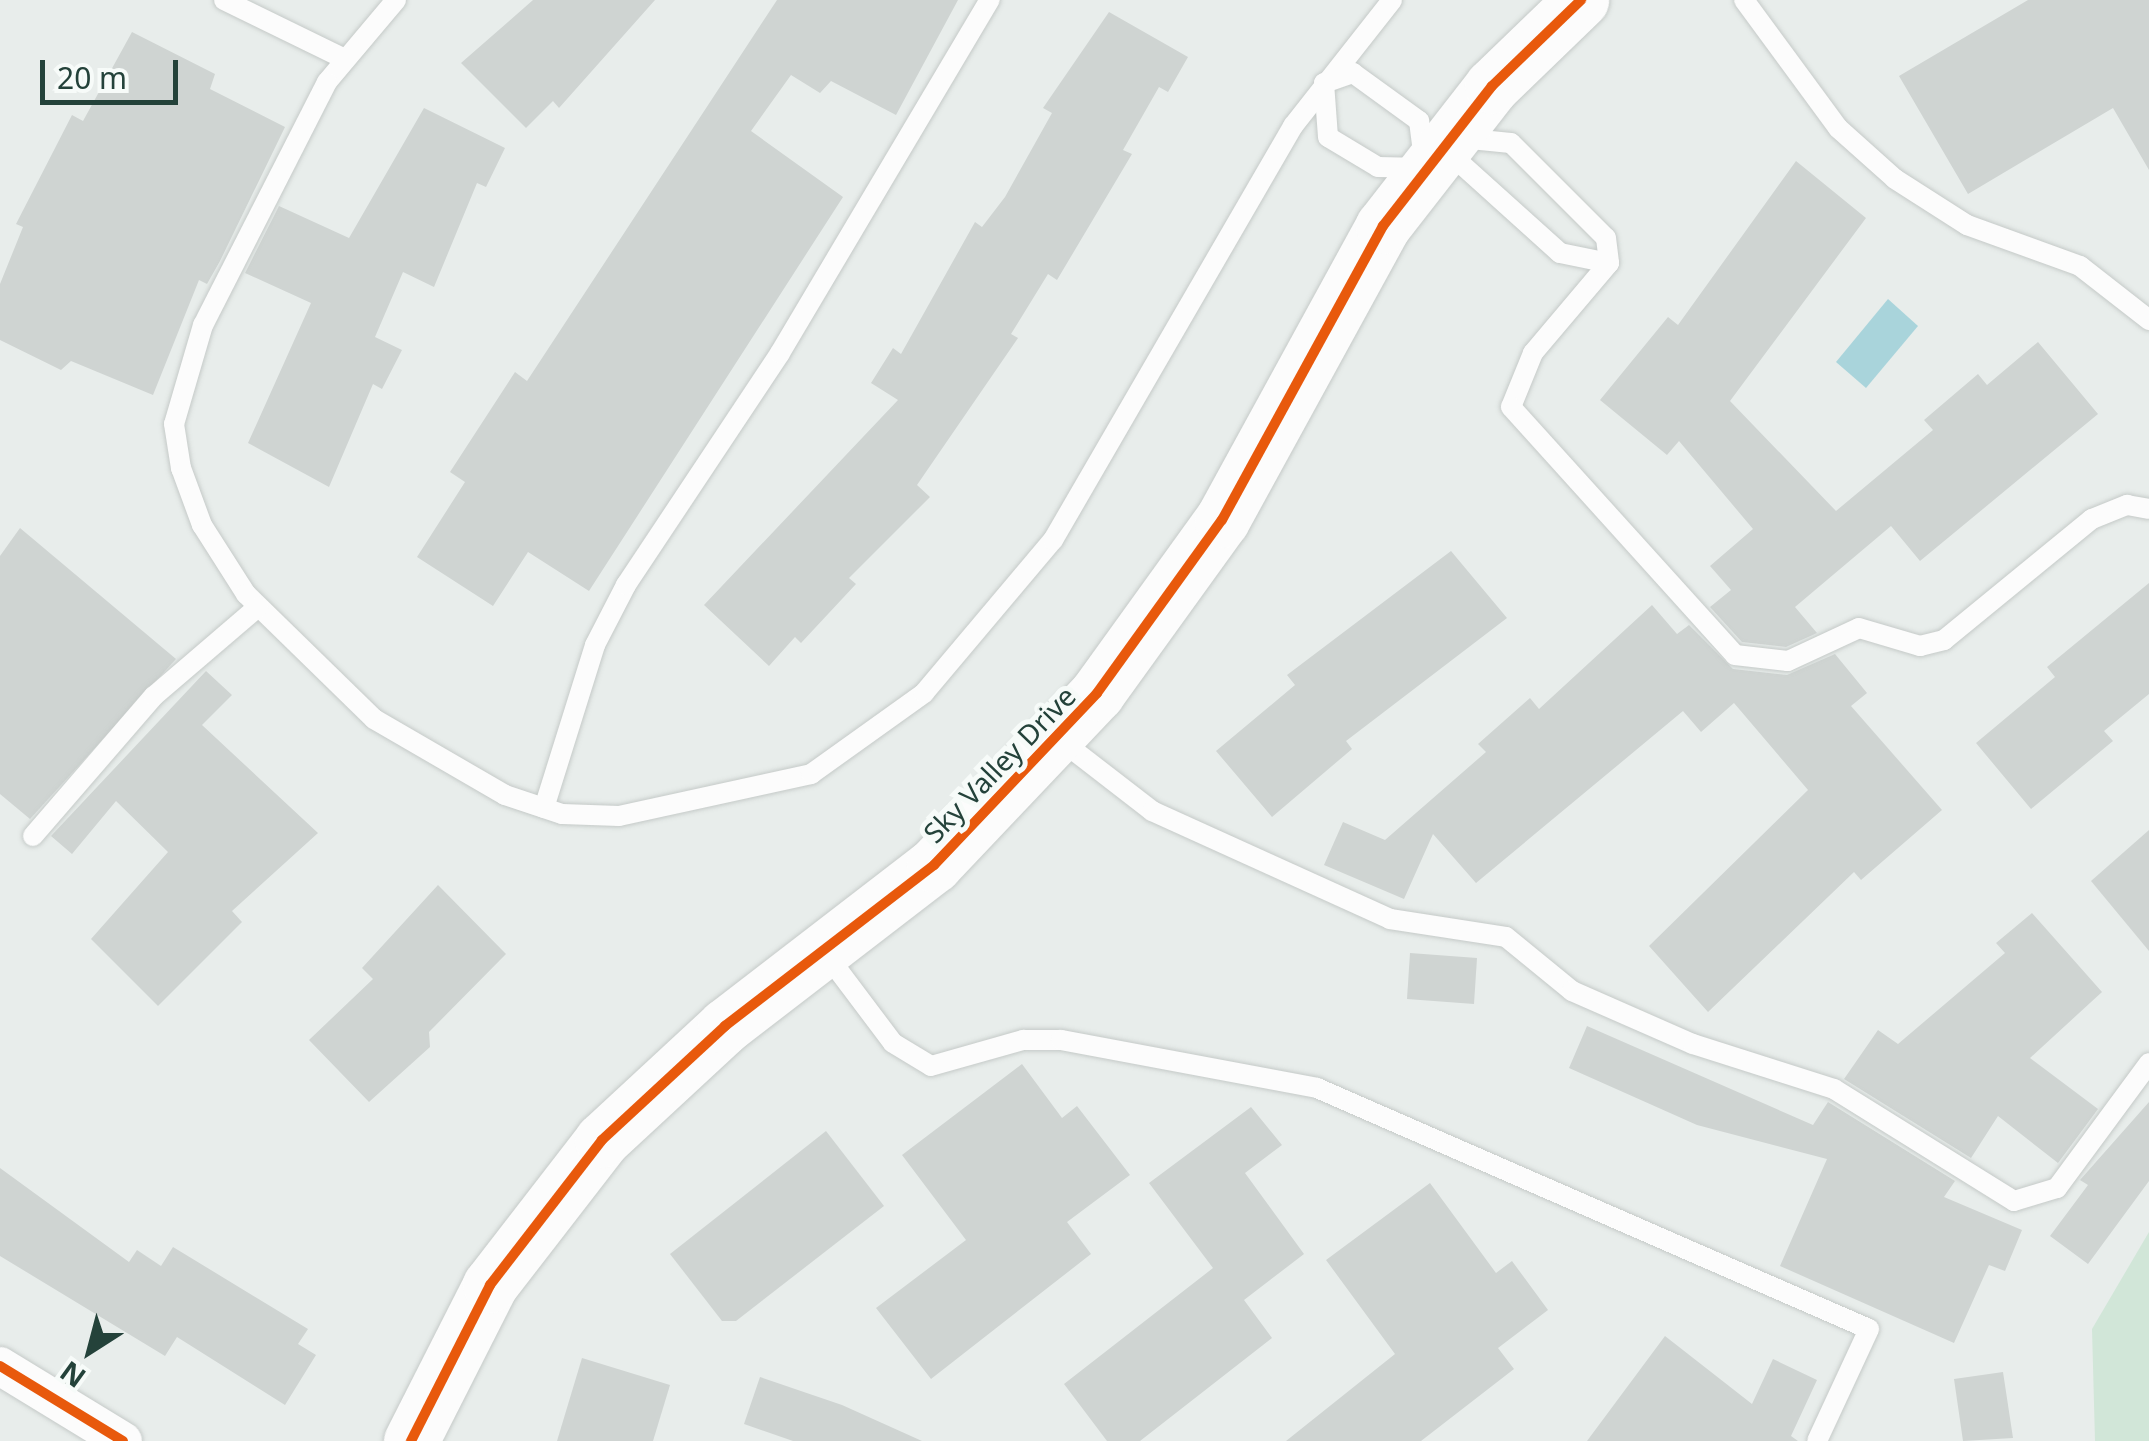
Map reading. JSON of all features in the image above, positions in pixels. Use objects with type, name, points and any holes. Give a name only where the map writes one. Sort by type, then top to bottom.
[{"type":"street","name":"Sky Valley Drive","points":[[411,1441],[490,1285],[552,1198],[664,1079],[934,866],[1059,739],[1222,520],[1339,298],[1438,152],[1580,0]]},
{"type":"street","points":[[0,1366],[123,1441]]},
{"type":"lane","points":[[224,0],[345,59]]},
{"type":"lane","points":[[396,0],[345,59],[202,325],[176,410],[181,468],[202,524],[258,607],[305,660],[436,763],[544,808],[619,816],[754,794],[868,741],[924,693],[1053,540],[1324,83],[1392,0]]},
{"type":"lane","points":[[544,808],[595,645],[626,585],[780,353],[990,0]]},
{"type":"lane","points":[[1744,0],[1838,128],[1895,179],[1967,225],[2080,266],[2149,320]]},
{"type":"lane","points":[[1324,83],[1366,76],[1408,108],[1438,152],[1460,163],[1560,253],[1609,262]]},
{"type":"lane","points":[[1324,83],[1328,136],[1378,168],[1438,152],[1510,144],[1595,219],[1609,262]]},
{"type":"lane","points":[[1609,262],[1533,354],[1511,408],[1735,655],[1788,661],[1859,628],[1920,646],[1944,640],[2092,519],[2127,505],[2149,509]]},
{"type":"lane","points":[[32,836],[154,696],[258,607]]},
{"type":"lane","points":[[1059,739],[1152,810],[1390,919],[1506,937],[1572,991],[1693,1044],[1834,1089],[2014,1201],[2057,1188],[2149,1063]]},
{"type":"lane","points":[[824,952],[893,1044],[931,1066],[1023,1040],[1062,1040],[1316,1088],[1868,1328],[1817,1441]]},
{"type":"green space","points":[[2149,1232],[2149,1441],[2095,1441],[2092,1329]]},
{"type":"water","points":[[1888,299],[1918,326],[1866,388],[1836,362]]},
{"type":"building","points":[[533,0],[655,0],[559,108],[553,101],[526,128],[461,63]]},
{"type":"building","points":[[777,0],[958,0],[896,115],[831,81],[820,93],[791,75],[751,131],[843,197],[589,591],[528,552],[493,606],[417,557],[465,482],[450,472],[515,372],[527,381]]},
{"type":"building","points":[[2028,0],[2149,0],[2149,170],[2113,108],[1968,194],[1899,76]]},
{"type":"building","points":[[1109,12],[1188,57],[1168,92],[1159,87],[1123,150],[1132,154],[1057,280],[1048,274],[1011,334],[1018,338],[917,485],[930,497],[849,578],[856,584],[801,643],[795,637],[769,666],[704,605],[898,400],[871,383],[893,348],[901,354],[975,222],[982,227],[1005,197],[1052,113],[1043,108]]},
{"type":"building","points":[[132,32],[215,74],[210,89],[285,127],[220,261],[207,284],[199,280],[153,395],[71,361],[61,370],[0,340],[0,284],[23,227],[16,224],[72,115],[83,121]]},
{"type":"building","points":[[424,108],[505,148],[486,187],[477,183],[434,287],[403,272],[375,337],[402,350],[382,389],[373,384],[329,487],[248,443],[311,303],[245,273],[279,206],[349,238]]},
{"type":"building","points":[[1796,161],[1866,218],[1730,401],[1836,511],[1933,430],[1924,420],[1978,374],[1987,385],[2038,342],[2098,414],[1920,561],[1891,526],[1795,607],[1817,633],[1786,647],[1742,642],[1710,607],[1731,590],[1710,566],[1753,529],[1679,441],[1667,455],[1600,400],[1668,317],[1678,325]]},
{"type":"building","points":[[20,528],[176,659],[30,819],[0,794],[0,556]]},
{"type":"building","points":[[1451,551],[1507,618],[1346,741],[1352,749],[1272,817],[1216,751],[1295,685],[1287,675]]},
{"type":"building","points":[[2149,583],[2149,694],[2104,731],[2113,741],[2031,809],[1976,743],[2055,677],[2047,667]]},
{"type":"building","points":[[1652,605],[1677,634],[1689,625],[1733,669],[1787,675],[1835,654],[1867,693],[1851,706],[1942,810],[1861,880],[1854,872],[1708,1012],[1649,946],[1808,790],[1734,703],[1701,732],[1683,711],[1476,883],[1433,834],[1404,899],[1324,865],[1343,822],[1385,840],[1486,752],[1478,744],[1530,698],[1539,709]]},
{"type":"building","points":[[206,671],[232,695],[202,725],[318,833],[232,911],[242,922],[158,1006],[91,939],[168,852],[116,801],[72,854],[51,836]]},
{"type":"building","points":[[2149,830],[2149,951],[2091,881]]},
{"type":"building","points":[[438,885],[506,954],[429,1032],[430,1047],[369,1102],[309,1040],[373,979],[362,968]]},
{"type":"building","points":[[2032,913],[2102,992],[2030,1058],[2098,1109],[2058,1163],[1998,1116],[1971,1158],[1844,1079],[1878,1030],[1898,1044],[2005,953],[1996,943]]},
{"type":"building","points":[[1410,953],[1477,958],[1474,1004],[1407,999]]},
{"type":"building","points":[[1587,1026],[1813,1125],[1828,1102],[1955,1181],[1944,1197],[2022,1230],[2005,1271],[1989,1265],[1954,1343],[1780,1266],[1827,1159],[1697,1125],[1569,1068]]},
{"type":"building","points":[[1022,1064],[1062,1118],[1077,1106],[1130,1175],[1067,1222],[1091,1254],[931,1379],[876,1308],[966,1240],[902,1155]]},
{"type":"building","points":[[2149,1102],[2149,1181],[2088,1264],[2050,1236],[2088,1185],[2080,1180]]},
{"type":"building","points":[[1251,1107],[1282,1145],[1245,1173],[1304,1254],[1244,1300],[1272,1338],[1140,1441],[1107,1441],[1064,1384],[1213,1268],[1149,1183]]},
{"type":"building","points":[[826,1131],[884,1206],[736,1321],[722,1321],[670,1254]]},
{"type":"building","points":[[0,1168],[129,1262],[137,1250],[161,1266],[173,1247],[308,1329],[298,1344],[316,1355],[285,1405],[177,1337],[165,1356],[0,1256]]},
{"type":"building","points":[[1430,1183],[1496,1273],[1512,1261],[1548,1310],[1498,1348],[1514,1369],[1421,1441],[1286,1441],[1395,1354],[1326,1260]]},
{"type":"building","points":[[1665,1336],[1752,1404],[1773,1359],[1817,1380],[1791,1436],[1798,1441],[1587,1441]]},
{"type":"building","points":[[582,1358],[670,1385],[653,1441],[557,1441]]},
{"type":"building","points":[[2003,1372],[2013,1438],[1963,1441],[1954,1379]]},
{"type":"building","points":[[760,1377],[842,1405],[922,1441],[793,1441],[744,1424]]},
{"type":"cycle path","points":[[411,1441],[490,1285],[602,1140],[725,1026],[934,865],[1097,693],[1222,520],[1383,226],[1492,86],[1581,0]]},
{"type":"cycle path","points":[[0,1366],[123,1441]]}]
